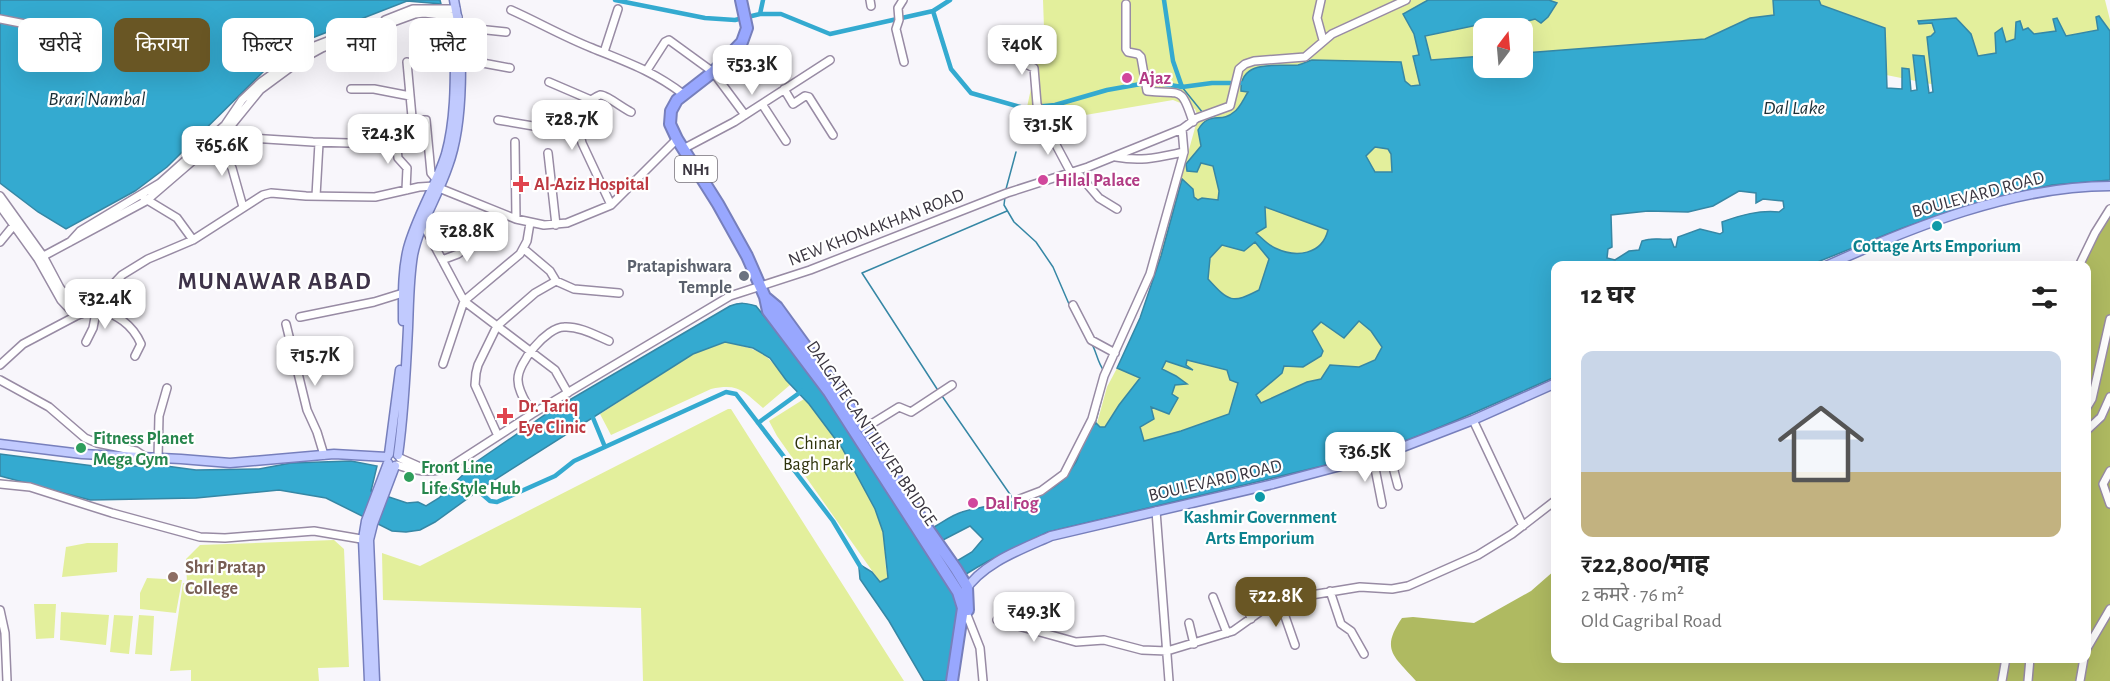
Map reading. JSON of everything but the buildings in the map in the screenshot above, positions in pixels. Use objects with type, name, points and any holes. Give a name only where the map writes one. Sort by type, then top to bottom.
[{"type":"highway","points":[[736,0],[745,30]]},
{"type":"highway","points":[[682,94],[713,72],[742,42],[745,30],[741,0]]},
{"type":"highway","name":"NH1","points":[[682,94],[673,104],[670,124],[747,256],[765,297],[777,307],[865,428],[897,488],[956,569],[961,588]]},
{"type":"highway","name":"DALGATE CANTILEVER BRIDGE","points":[[765,297],[768,311],[897,488],[961,588]]},
{"type":"highway","points":[[955,681],[969,603],[961,588]]},
{"type":"highway","points":[[955,681],[963,604],[961,588]]},
{"type":"main road","points":[[369,681],[366,540],[370,522],[393,460],[405,383],[410,278],[414,253],[446,153],[451,130],[454,72]]},
{"type":"main road","points":[[393,460],[403,293],[409,245],[456,141],[460,72]]},
{"type":"main road","name":"BOULEVARD ROAD","points":[[1837,261],[1888,238],[1966,211],[2054,191],[2084,186],[2110,186]]},
{"type":"main road","name":"BOULEVARD ROAD","points":[[961,588],[983,571],[1051,536],[1373,458],[1473,420],[1551,385]]},
{"type":"main road","points":[[0,444],[81,454],[241,463],[324,455],[359,455],[393,460]]},
{"type":"main road","points":[[366,540],[375,681]]},
{"type":"street","points":[[903,0],[898,8],[896,31],[904,62]]},
{"type":"street","points":[[1321,0],[1317,18],[1323,40],[1406,0]]},
{"type":"street","points":[[1126,4],[1126,50],[1141,56],[1147,90],[1182,95],[1195,120]]},
{"type":"street","points":[[144,198],[223,130],[253,96],[315,45],[359,31],[404,12],[422,8],[456,9]]},
{"type":"street","points":[[604,52],[618,9]]},
{"type":"street","points":[[511,10],[592,48],[647,70],[682,94]]},
{"type":"street","points":[[0,19],[18,23]]},
{"type":"street","points":[[487,30],[506,32]]},
{"type":"street","points":[[647,70],[665,42],[669,40],[713,72],[744,115]]},
{"type":"street","name":"NEW KHONAKHAN ROAD","points":[[393,460],[427,470],[450,467],[532,414],[730,296],[810,270],[1004,194],[1074,172],[1182,129],[1208,113],[1230,106],[1239,69],[1245,64],[1254,61],[1305,57],[1323,40]]},
{"type":"street","points":[[1027,49],[1026,64],[1034,68],[1037,104],[1047,128],[1074,172],[1097,197],[1117,209]]},
{"type":"street","points":[[86,342],[93,328],[97,307],[105,293],[122,275],[148,259],[193,240],[243,207],[272,193],[375,197],[436,184],[516,219],[530,223],[556,225],[582,218],[611,205],[680,144],[744,115],[830,60]]},
{"type":"street","points":[[407,62],[413,118],[424,119],[427,123],[431,173],[436,184]]},
{"type":"street","points":[[487,64],[510,68]]},
{"type":"street","points":[[549,82],[591,100]]},
{"type":"street","points":[[351,89],[374,89],[410,96]]},
{"type":"street","points":[[784,89],[793,104],[805,96],[809,97],[833,135]]},
{"type":"street","points":[[611,205],[582,143],[580,115],[591,100],[602,95],[631,112]]},
{"type":"street","points":[[762,104],[786,141]]},
{"type":"street","points":[[498,120],[580,134]]},
{"type":"street","points":[[1020,498],[1041,491],[1060,478],[1068,469],[1092,419],[1106,372],[1150,274],[1184,152],[1182,129]]},
{"type":"street","points":[[40,257],[144,198],[217,140],[223,130]]},
{"type":"street","points":[[223,130],[250,138],[319,143],[384,144]]},
{"type":"street","points":[[396,138],[398,158],[407,168],[406,190]]},
{"type":"street","points":[[217,140],[232,168],[243,207]]},
{"type":"street","points":[[516,142],[516,219]]},
{"type":"street","points":[[316,196],[319,143]]},
{"type":"street","points":[[1114,156],[1145,160],[1184,152]]},
{"type":"street","points":[[548,153],[556,225]]},
{"type":"street","points":[[0,196],[79,315]]},
{"type":"street","points":[[144,198],[177,218],[193,240]]},
{"type":"street","points":[[0,206],[40,257],[61,300],[68,309],[79,315]]},
{"type":"street","points":[[2081,261],[2110,209]]},
{"type":"street","points":[[443,364],[464,301],[517,258],[524,249],[530,223]]},
{"type":"street","points":[[0,242],[14,225]]},
{"type":"street","points":[[424,226],[464,301],[555,370],[568,393]]},
{"type":"street","points":[[442,260],[458,254],[475,240]]},
{"type":"street","points":[[524,249],[550,271],[556,281],[574,289],[619,293]]},
{"type":"street","points":[[498,436],[475,379],[478,365],[496,327],[535,293],[556,281]]},
{"type":"street","points":[[300,318],[403,293]]},
{"type":"street","points":[[1073,305],[1091,340],[1115,353]]},
{"type":"street","points":[[0,365],[23,344],[97,307],[122,318],[131,327],[141,344],[135,356]]},
{"type":"street","points":[[2091,401],[2110,319]]},
{"type":"street","points":[[286,324],[307,410],[318,432],[324,455]]},
{"type":"street","points":[[532,414],[520,392],[518,379],[521,366],[530,352],[554,330],[562,327],[609,340]]},
{"type":"street","points":[[0,380],[49,407],[85,438],[97,443],[136,451],[145,457]]},
{"type":"street","points":[[865,428],[899,408],[911,412],[952,385]]},
{"type":"street","points":[[158,458],[159,416],[167,388]]},
{"type":"street","points":[[2091,426],[2101,417],[2110,397]]},
{"type":"street","points":[[1473,420],[1523,526]]},
{"type":"street","points":[[1389,452],[1398,486]]},
{"type":"street","points":[[1373,458],[1382,504]]},
{"type":"street","points":[[2110,471],[2103,484],[2110,504]]},
{"type":"street","points":[[0,484],[30,487],[112,513],[200,537],[225,538],[314,531],[366,540]]},
{"type":"street","points":[[997,620],[1077,642],[1104,640],[1142,650],[1167,651],[1227,633],[1264,609],[1280,602],[1360,587],[1408,586],[1478,555],[1523,526],[1551,504]]},
{"type":"street","points":[[1156,511],[1169,681]]},
{"type":"street","points":[[1242,589],[1251,619]]},
{"type":"street","points":[[1330,591],[1341,624],[1350,631],[1364,654]]},
{"type":"street","points":[[1213,597],[1227,633]]},
{"type":"street","points":[[1280,602],[1295,645]]},
{"type":"street","points":[[2091,641],[2110,609]]},
{"type":"street","points":[[0,610],[5,633],[7,681]]},
{"type":"street","points":[[967,615],[980,648],[983,681]]},
{"type":"street","points":[[1189,623],[1194,644]]},
{"type":"street","points":[[2002,681],[2005,663]]},
{"type":"street","points":[[2028,681],[2030,663]]},
{"type":"street","points":[[2080,681],[2083,663]]},
{"type":"green space","points":[[1043,0],[2105,0],[2110,20],[2110,36],[1941,86],[1757,49],[1576,188],[1557,261],[1551,261],[1551,330],[1077,496],[1107,387],[1141,323],[1198,117],[1195,109],[1173,100],[1068,118],[1021,135],[1044,28]]},
{"type":"green space","points":[[2110,212],[2110,681],[1416,681],[1396,659],[1392,652],[1392,638],[1402,618],[1474,623],[1531,591],[1551,574],[1551,663],[2091,663],[2091,261],[2083,261]]},
{"type":"green space","name":"Chinar Bagh Park","points":[[726,342],[764,355],[790,385],[763,408],[740,390],[728,387],[711,389],[611,435],[600,414],[693,354]]},
{"type":"green space","name":"Chinar Bagh Park","points":[[804,399],[838,443],[871,499],[883,532],[888,578],[880,582],[777,436],[769,421]]},
{"type":"green space","points":[[731,409],[904,681],[643,681],[641,608],[383,600],[382,553],[420,566]]},
{"type":"green space","points":[[334,540],[344,549],[349,667],[318,668],[319,681],[191,681],[191,670],[170,671],[183,583],[187,584],[186,559],[200,545]]},
{"type":"green space","points":[[87,543],[118,543],[117,572],[62,577],[66,547]]},
{"type":"green space","points":[[147,578],[182,580],[176,613],[140,609],[140,593]]},
{"type":"green space","points":[[34,604],[56,604],[54,638],[36,639]]},
{"type":"green space","points":[[61,612],[109,615],[106,645],[60,640]]},
{"type":"green space","points":[[114,615],[133,616],[129,654],[110,652]]},
{"type":"green space","points":[[139,615],[154,616],[152,655],[135,654]]},
{"type":"water","name":"Brari Nambal","points":[[0,0],[440,0],[441,4],[407,1],[363,18],[326,18],[326,33],[314,37],[314,18],[222,18],[222,72],[263,72],[167,167],[135,191],[66,229],[38,212],[0,183]]},
{"type":"water","name":"Dal Lake","points":[[1428,0],[1549,0],[1557,3],[1541,23],[1533,18],[1473,18],[1473,26],[1425,36],[1431,60],[1473,57],[1473,78],[1533,78],[1533,52],[1705,39],[1750,18],[1774,15],[1773,0],[1819,0],[1821,5],[1885,28],[1887,88],[1902,89],[1902,68],[1909,69],[1911,91],[1917,90],[1913,55],[1924,56],[1929,93],[1933,92],[1927,37],[1935,32],[1932,23],[1919,24],[1918,21],[1956,18],[1971,34],[1978,56],[1996,53],[1995,33],[2002,28],[2006,42],[2015,39],[2016,22],[2020,21],[2023,30],[2028,28],[2034,34],[2056,31],[2053,19],[2057,18],[2066,36],[2098,30],[2096,17],[2099,16],[2110,31],[2110,180],[2052,185],[1965,206],[1820,261],[1551,261],[1551,379],[1483,409],[1360,457],[1048,532],[998,556],[951,585],[960,605],[948,681],[924,681],[889,621],[860,579],[859,568],[862,566],[872,572],[880,582],[888,578],[883,532],[875,509],[842,448],[770,358],[753,348],[725,342],[693,354],[420,530],[392,531],[326,498],[279,490],[196,498],[90,500],[0,476],[0,454],[94,466],[166,466],[196,470],[259,469],[291,463],[351,461],[377,466],[371,491],[407,503],[418,502],[426,506],[439,498],[476,462],[549,412],[730,306],[746,304],[756,306],[824,391],[913,532],[946,577],[959,569],[955,562],[972,552],[983,539],[970,526],[943,540],[934,527],[962,512],[1026,499],[1051,489],[1062,481],[1076,462],[1091,426],[1096,423],[1100,427],[1105,427],[1140,378],[1117,368],[1140,318],[1161,256],[1182,179],[1193,189],[1194,197],[1198,200],[1202,198],[1218,200],[1219,191],[1213,166],[1201,163],[1197,172],[1187,171],[1186,164],[1201,146],[1198,130],[1202,124],[1206,120],[1229,115],[1240,105],[1248,92],[1241,91],[1242,80],[1247,73],[1262,66],[1298,65],[1312,60],[1401,62],[1405,81],[1411,86],[1420,85],[1413,56],[1419,55],[1414,34],[1403,14]],"holes":[[[1375,147],[1388,149],[1391,154],[1392,172],[1375,172],[1366,156]],[[1739,191],[1756,193],[1756,203],[1763,199],[1783,201],[1784,208],[1779,212],[1750,214],[1722,222],[1723,232],[1720,234],[1700,229],[1678,237],[1676,247],[1671,239],[1649,239],[1642,241],[1639,250],[1629,251],[1615,260],[1607,258],[1608,249],[1612,247],[1611,215],[1648,211],[1688,212],[1713,206]],[[1265,207],[1328,230],[1325,238],[1320,245],[1307,252],[1291,253],[1275,248],[1256,233],[1266,227]],[[1255,242],[1269,259],[1259,290],[1237,299],[1226,296],[1208,279],[1210,258],[1222,245],[1244,251]],[[1359,321],[1371,331],[1382,347],[1375,360],[1359,367],[1330,365],[1321,379],[1307,382],[1261,403],[1256,395],[1282,373],[1284,366],[1303,367],[1321,356],[1323,351],[1312,331],[1321,322],[1344,338]],[[1187,360],[1227,370],[1230,380],[1238,383],[1229,414],[1144,441],[1140,427],[1154,419],[1151,407],[1169,414],[1178,398],[1172,394],[1175,385],[1187,384],[1162,369],[1166,361],[1193,370],[1186,365]]]},
{"type":"waterway","points":[[615,0],[705,18],[735,20],[760,14],[781,14],[830,34],[933,11],[950,0]]},
{"type":"waterway","points":[[760,14],[763,0]]},
{"type":"waterway","points":[[1164,0],[1173,61],[1182,87]]},
{"type":"waterway","points":[[933,11],[951,69],[971,93],[1024,108],[1055,105],[1107,90],[1152,82],[1182,87],[1212,83],[1241,83]]},
{"type":"waterway","points":[[1182,87],[1203,113]]},
{"type":"waterway","points":[[1006,189],[1016,152]]},
{"type":"waterway","points":[[1005,197],[1004,205],[1014,222],[1036,242],[1053,267],[1072,311]]},
{"type":"waterway","points":[[939,392],[862,273],[1007,211]]},
{"type":"waterway","points":[[1091,343],[1104,371]]},
{"type":"waterway","points":[[1095,424],[1108,374]]},
{"type":"waterway","points":[[758,423],[802,391]]},
{"type":"waterway","points":[[475,488],[490,501],[497,502],[555,476],[574,461],[726,392],[736,394],[833,521],[863,571]]},
{"type":"waterway","points":[[942,396],[1016,503]]},
{"type":"waterway","points":[[591,413],[605,447]]},
{"type":"place","name":"Ajaz","points":[[1127,78]]},
{"type":"place","name":"Hilal Palace","points":[[1043,180]]},
{"type":"place","name":"Al-Aziz Hospital","points":[[521,184]]},
{"type":"place","name":"Cottage Arts Emporium","points":[[1937,226]]},
{"type":"place","name":"Pratapishwara Temple","points":[[744,276]]},
{"type":"place","name":"Dr. Tariq Eye Clinic","points":[[505,416]]},
{"type":"place","name":"Fitness Planet Mega Gym","points":[[81,448]]},
{"type":"place","name":"Front Line Life Style Hub","points":[[409,477]]},
{"type":"place","name":"Kashmir Government Arts Emporium","points":[[1260,497]]},
{"type":"place","name":"Dal Fog","points":[[973,503]]},
{"type":"place","name":"Shri Pratap College","points":[[173,577]]},
{"type":"district","name":"MUNAWAR ABAD","points":[[275,281]]}]
